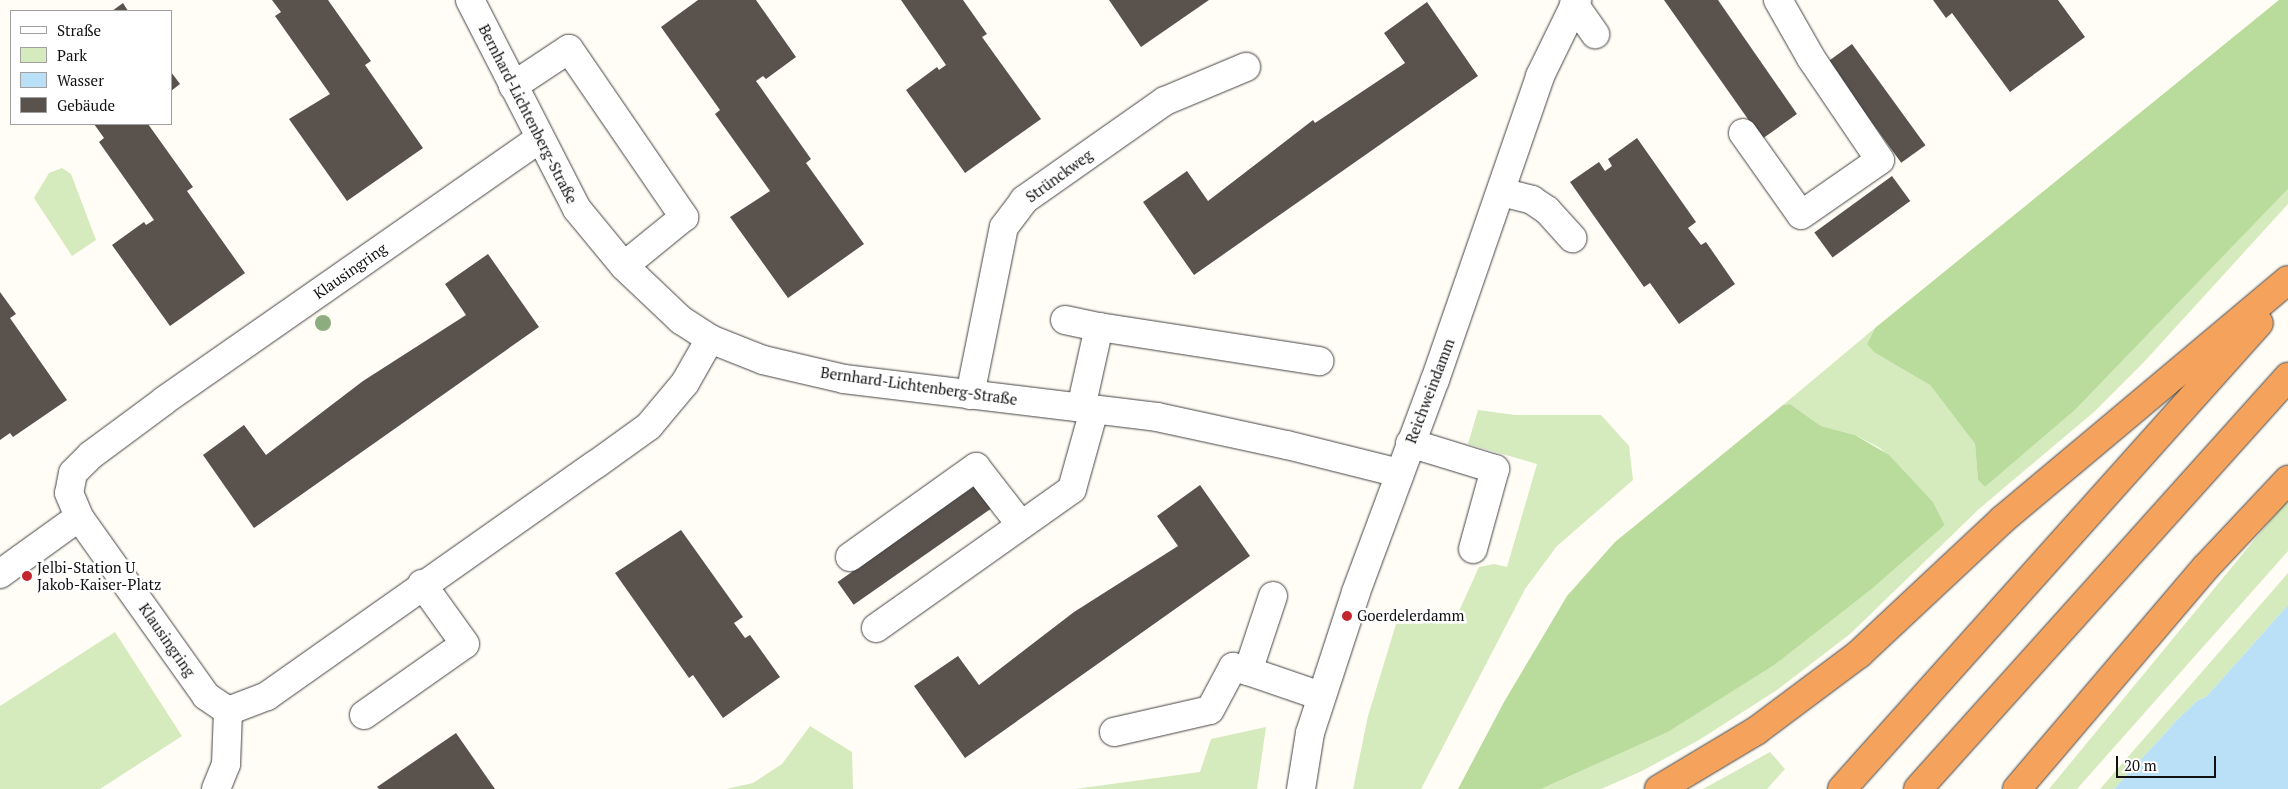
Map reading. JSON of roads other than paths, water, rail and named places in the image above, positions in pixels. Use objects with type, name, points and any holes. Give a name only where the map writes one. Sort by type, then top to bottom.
[{"type":"highway","points":[[1659,789],[1756,731],[1859,654],[2002,520],[2288,280]]},
{"type":"highway","points":[[1842,789],[2288,290]]},
{"type":"highway","points":[[1918,789],[2288,377]]},
{"type":"highway","points":[[2017,789],[2206,567],[2288,480]]},
{"type":"street","name":"Bernhard-Lichtenberg-Straße","points":[[470,0],[539,140],[577,209],[624,266],[681,320],[710,339],[764,360],[844,379],[1166,419],[1399,473]]},
{"type":"street","points":[[1743,133],[1801,215],[1880,160],[1811,58],[1778,0]]},
{"type":"street","points":[[1576,2],[1595,34]]},
{"type":"street","name":"Reichweindamm","points":[[1301,789],[1310,733],[1321,696],[1399,473],[1435,380],[1540,76],[1576,2]]},
{"type":"street","points":[[514,86],[569,48],[684,217],[624,266]]},
{"type":"street","name":"Strünckweg","points":[[970,395],[1004,227],[1024,200],[1165,101],[1246,67]]},
{"type":"street","name":"Klausingring","points":[[228,711],[206,696],[79,516],[70,494],[73,473],[91,455],[164,400],[539,140]]},
{"type":"street","points":[[1501,192],[1532,200],[1547,210],[1572,238]]},
{"type":"street","points":[[1065,320],[1319,361]]},
{"type":"street","points":[[876,628],[1072,489],[1088,409],[1099,327]]},
{"type":"street","points":[[216,789],[226,764],[228,711],[266,696],[422,584],[649,426],[685,383],[710,339]]},
{"type":"street","points":[[1410,443],[1495,469],[1473,549]]},
{"type":"street","points":[[850,557],[976,467],[1021,525]]},
{"type":"street","points":[[0,574],[79,516]]},
{"type":"street","points":[[364,716],[465,644],[422,584]]},
{"type":"street","points":[[1248,671],[1273,596]]},
{"type":"street","points":[[1114,732],[1210,710],[1232,667],[1321,696]]},
{"type":"water","points":[[2288,605],[2288,789],[2114,789],[2177,720],[2198,700],[2206,697]]},
{"type":"place","name":"Jelbi-Station U Jakob-Kaiser-Platz","points":[[27,576]]},
{"type":"place","name":"Goerdelerdamm","points":[[1347,616]]}]
